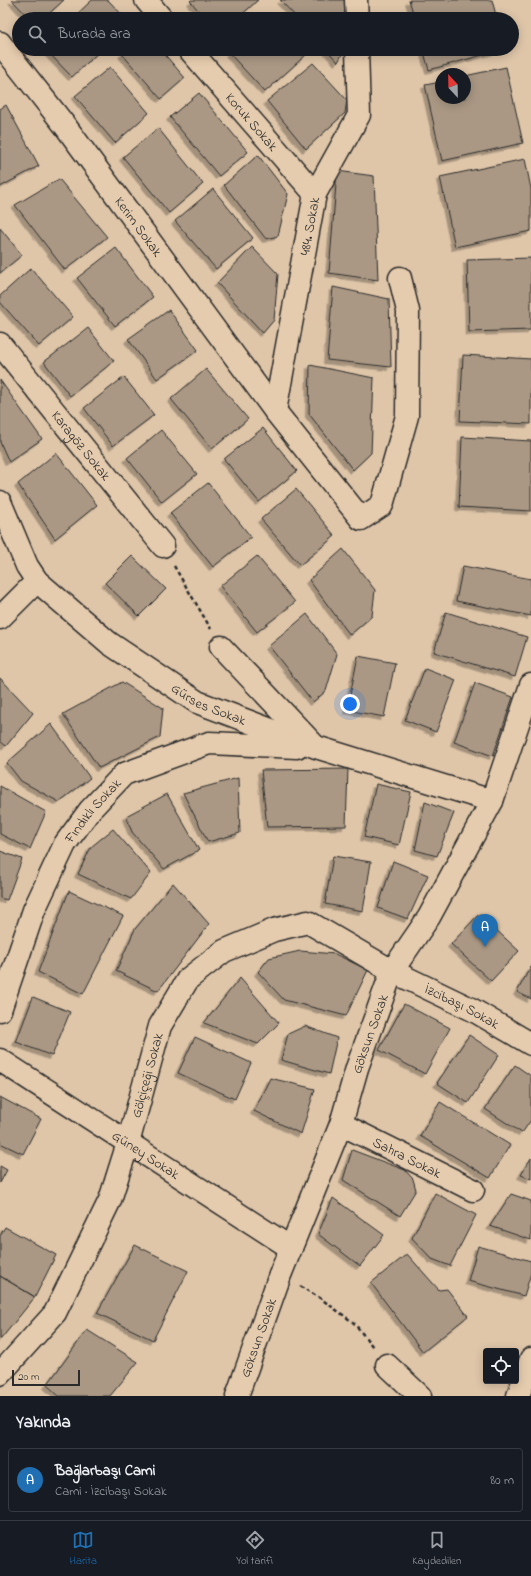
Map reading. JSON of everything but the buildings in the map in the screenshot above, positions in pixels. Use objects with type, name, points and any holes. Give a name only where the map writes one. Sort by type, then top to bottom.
[{"type":"street","points":[[146,0],[156,12]]},
{"type":"street","points":[[356,0],[357,12]]},
{"type":"street","name":"Kerim Sokak","points":[[0,43],[70,133],[275,412],[361,519],[382,505],[407,416],[408,311],[400,278]]},
{"type":"street","name":"Koruk Sokak","points":[[195,56],[315,194]]},
{"type":"street","name":"484. Sokak","points":[[275,412],[315,194],[359,115],[357,56]]},
{"type":"street","name":"Karagöz Sokak","points":[[0,344],[163,546]]},
{"type":"street","name":"Gürses Sokak","points":[[0,502],[27,566],[37,581],[109,643],[197,702],[316,747],[492,801]]},
{"type":"street","points":[[0,618],[37,581]]},
{"type":"street","points":[[221,647],[316,747]]},
{"type":"street","name":"Göksun Sokak","points":[[237,1396],[280,1275],[341,1124],[356,1068],[392,971],[429,917],[492,801],[531,685]]},
{"type":"street","name":"Fındıklı Sokak","points":[[0,1010],[34,910],[65,844],[90,810],[124,774],[209,743],[316,747]]},
{"type":"street","name":"Gölçiçeği Sokak","points":[[0,1374],[55,1313],[110,1200],[128,1143],[160,1026],[188,979],[224,952],[274,930],[308,922],[392,971]]},
{"type":"street","name":"İzcibaşı Sokak","points":[[392,971],[473,1010],[531,1044]]},
{"type":"street","name":"Güney Sokak","points":[[0,1060],[292,1248]]},
{"type":"street","name":"Sahra Sokak","points":[[341,1124],[474,1190]]},
{"type":"street","points":[[518,1396],[531,1359]]},
{"type":"street","points":[[387,1365],[420,1396]]},
{"type":"path","points":[[163,546],[221,647]]},
{"type":"path","points":[[280,1275],[320,1298],[354,1323],[387,1365]]},
{"type":"place","name":"Bağlarbaşı Cami","points":[[485,947]]}]
